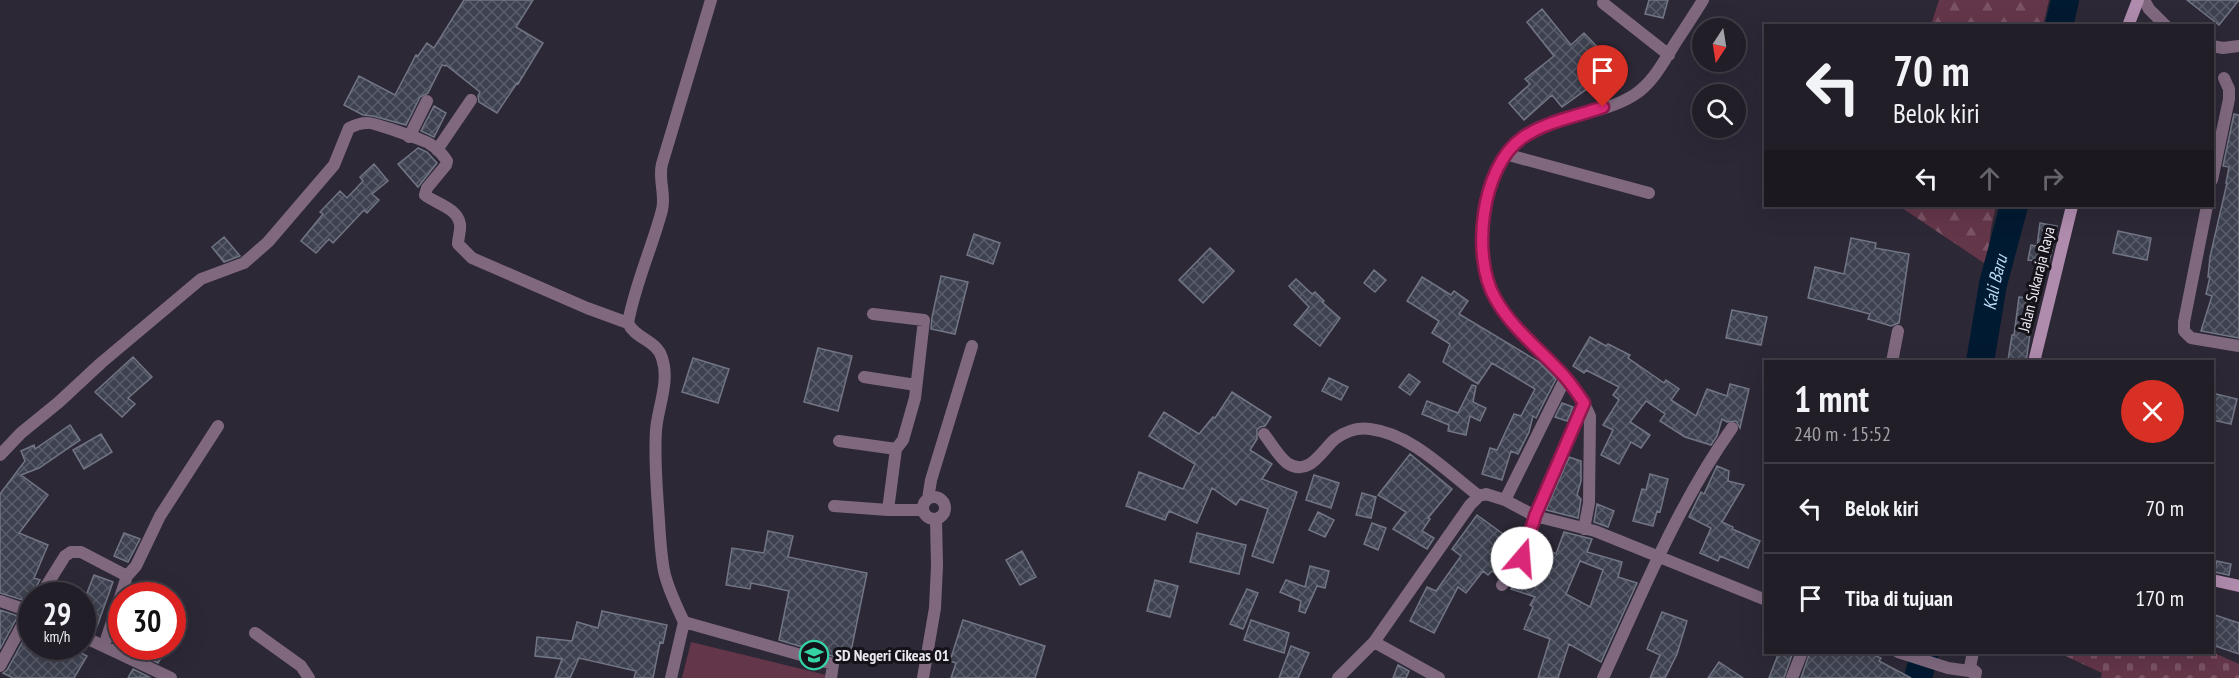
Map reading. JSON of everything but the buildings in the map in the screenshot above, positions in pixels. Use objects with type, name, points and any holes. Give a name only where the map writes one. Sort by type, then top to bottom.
[{"type":"street","points":[[628,323],[645,258],[663,205],[660,177],[662,164],[711,0]]},
{"type":"street","points":[[1584,529],[1589,503],[1590,416],[1566,377],[1510,320],[1495,299],[1490,286],[1482,237],[1489,190],[1505,154],[1522,138],[1536,129],[1620,103],[1649,82],[1669,55],[1702,0]]},
{"type":"street","points":[[2129,24],[2138,0]]},
{"type":"street","points":[[2144,0],[2149,9],[2164,24]]},
{"type":"street","points":[[1603,3],[1669,55]]},
{"type":"street","points":[[2214,46],[2239,46]]},
{"type":"street","points":[[2214,170],[2229,99],[2229,89],[2224,78]]},
{"type":"street","points":[[436,150],[471,100]]},
{"type":"street","points":[[408,137],[428,101]]},
{"type":"street","points":[[0,455],[21,433],[183,293],[201,279],[244,263],[268,242],[334,165],[349,128],[368,122],[376,123],[408,137],[429,142],[446,159],[446,165],[427,188],[425,195],[449,208],[457,218],[460,226],[458,244],[464,253],[587,308],[628,323],[659,350],[663,360],[664,376],[657,422],[655,471],[664,571],[671,594],[684,622],[671,678]]},
{"type":"street","points":[[1505,154],[1649,193]]},
{"type":"street","name":"Jalan Sukaraja Raya","points":[[2034,360],[2072,207]]},
{"type":"street","points":[[2207,207],[2184,331],[2191,338],[2239,346]]},
{"type":"street","points":[[873,314],[924,320],[915,398],[903,440],[896,449],[888,510]]},
{"type":"street","points":[[1892,360],[1898,331]]},
{"type":"street","points":[[834,506],[888,510],[926,505],[935,498],[941,500],[945,505],[942,517],[936,519],[926,515],[926,505],[931,480],[972,346]]},
{"type":"street","points":[[864,377],[915,385]]},
{"type":"street","points":[[1505,500],[1566,377]]},
{"type":"street","points":[[1502,585],[1520,563],[1535,516],[1584,403]]},
{"type":"street","points":[[104,646],[127,576],[136,566],[160,516],[218,426]]},
{"type":"street","points":[[1603,678],[1658,557],[1710,459],[1732,428]]},
{"type":"street","points":[[1264,434],[1287,462],[1296,467],[1315,462],[1335,439],[1350,430],[1372,429],[1419,449],[1479,496]]},
{"type":"street","points":[[839,441],[896,449]]},
{"type":"street","points":[[1338,678],[1374,642],[1459,520],[1479,496],[1486,494],[1505,500],[1535,516],[1595,531],[1764,599]]},
{"type":"street","points":[[922,678],[935,609],[936,519]]},
{"type":"street","points":[[49,582],[65,556],[71,552],[81,552],[127,576]]},
{"type":"street","points":[[2214,580],[2239,586]]},
{"type":"street","points":[[0,601],[18,606]]},
{"type":"street","points":[[684,622],[833,664],[831,678]]},
{"type":"street","points":[[0,666],[18,633]]},
{"type":"street","points":[[255,633],[301,666],[309,678]]},
{"type":"street","points":[[96,642],[171,678]]},
{"type":"street","points":[[1374,642],[1439,678]]},
{"type":"street","points":[[1792,678],[1801,654]]},
{"type":"street","points":[[1904,654],[1975,675]]},
{"type":"street","points":[[1973,654],[1970,666],[1975,675]]},
{"type":"green space","points":[[1939,0],[2049,0],[2043,24],[1931,24]]},
{"type":"green space","points":[[1900,207],[1996,207],[1987,265]]},
{"type":"green space","points":[[691,642],[826,675],[826,678],[682,678]]},
{"type":"green space","points":[[2214,653],[2239,664],[2239,678],[2101,678],[2102,673],[2061,654]]},
{"type":"waterway","name":"Kali Baru","points":[[2059,24],[2065,0]]},
{"type":"waterway","name":"Kali Baru","points":[[1980,360],[1993,284],[2014,207]]},
{"type":"waterway","name":"Kali Baru","points":[[1918,678],[1924,654]]},
{"type":"place","name":"SD Negeri Cikeas 01","points":[[814,655]]},
{"type":"route","points":[[1522,558],[1522,551],[1531,534],[1535,516],[1584,403],[1566,377],[1510,320],[1495,299],[1486,272],[1482,237],[1484,213],[1489,190],[1499,166],[1505,154],[1515,143],[1536,129],[1603,107]]}]
